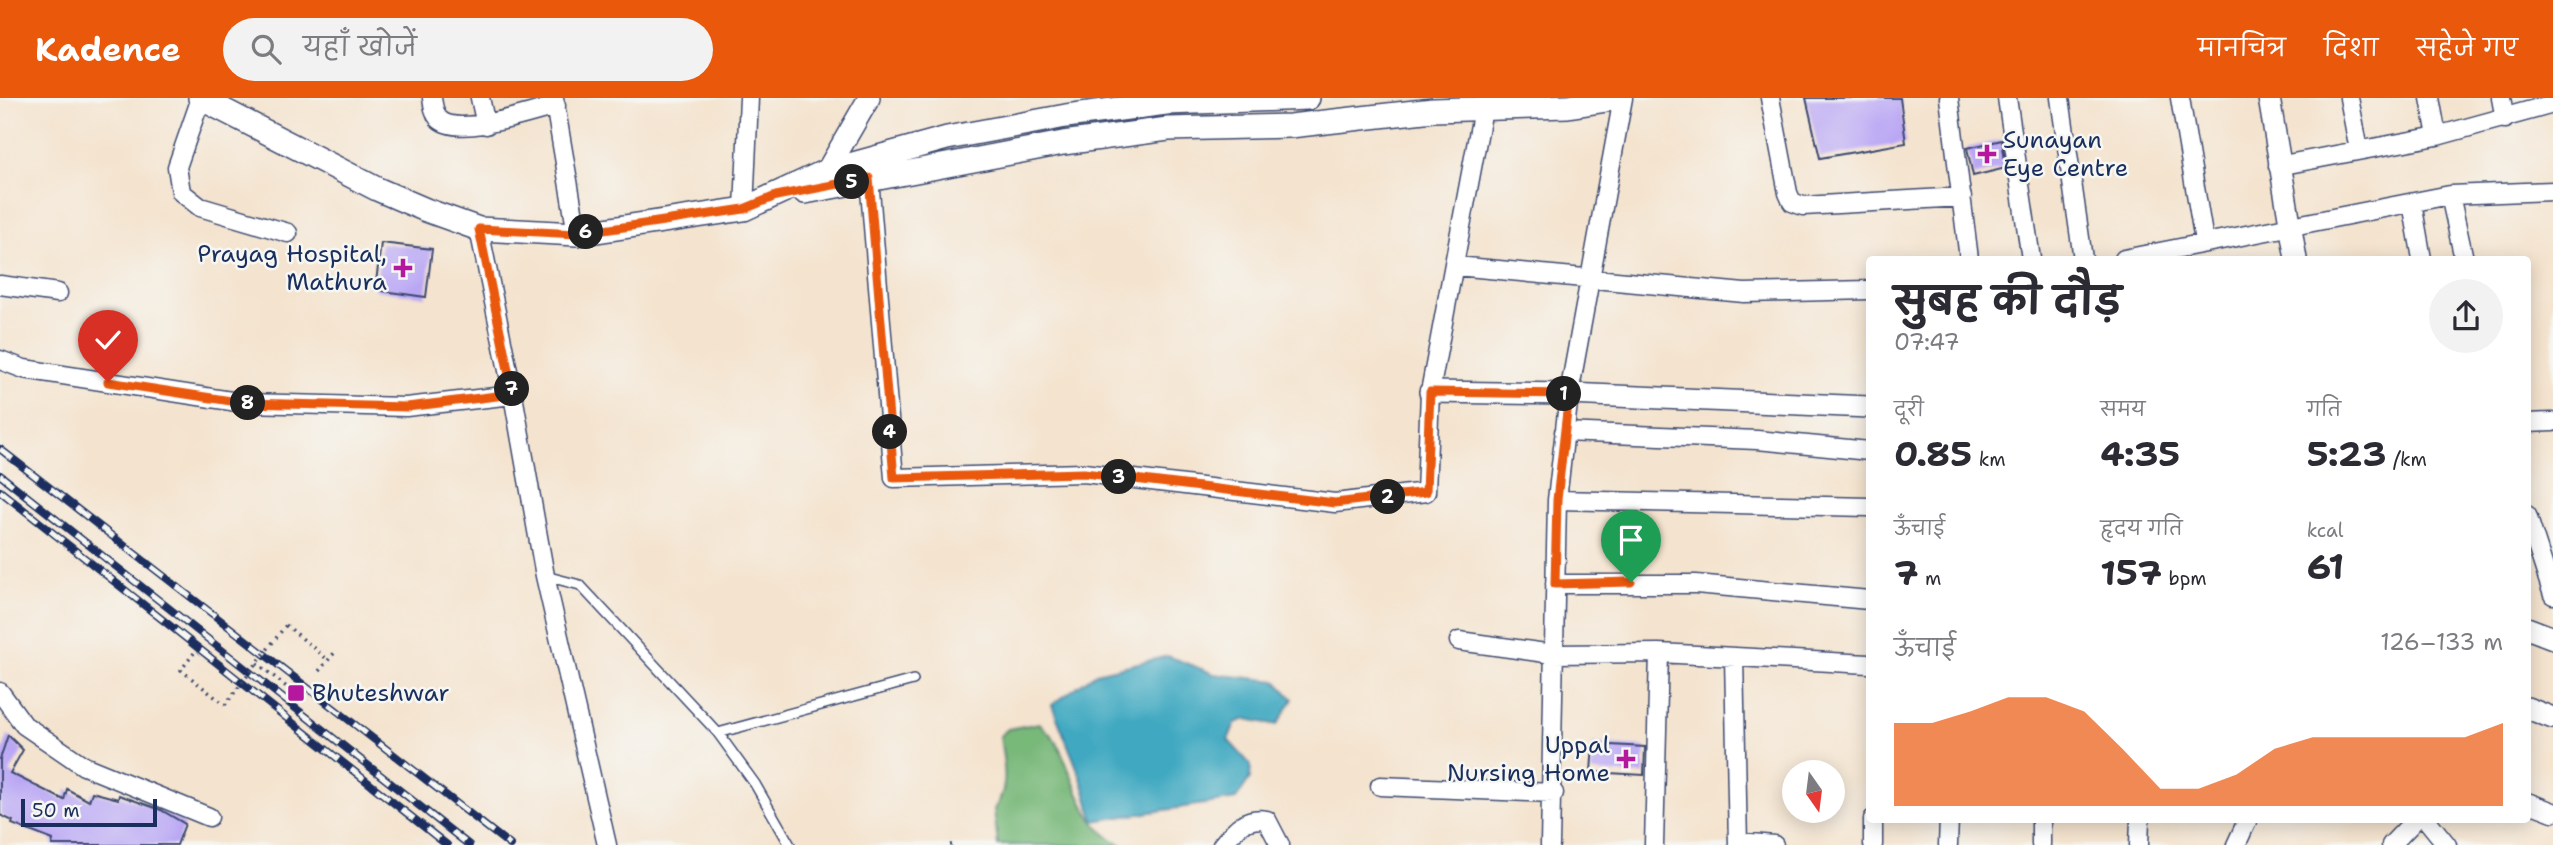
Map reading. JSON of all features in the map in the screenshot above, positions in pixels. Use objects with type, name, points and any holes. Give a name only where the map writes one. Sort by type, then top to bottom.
[{"type":"main road","points":[[201,98],[377,189],[479,229],[577,234],[744,209],[947,138],[1166,101],[1295,99]]},
{"type":"main road","points":[[820,181],[869,178],[1063,143],[1168,129],[1290,126],[1433,110],[1568,106],[1622,98]]},
{"type":"street","points":[[201,98],[177,167],[181,192],[200,207],[288,233]]},
{"type":"street","points":[[432,98],[438,118],[447,124],[486,125],[555,102],[577,234]]},
{"type":"street","points":[[480,98],[486,125]]},
{"type":"street","points":[[744,209],[749,98]]},
{"type":"street","points":[[820,181],[869,98]]},
{"type":"street","points":[[1550,845],[1554,793],[1553,654],[1557,500],[1569,394],[1622,98]]},
{"type":"street","points":[[1770,98],[1792,202],[1803,206],[1962,197]]},
{"type":"street","points":[[1949,98],[1969,256]]},
{"type":"street","points":[[2007,98],[2031,256]]},
{"type":"street","points":[[2060,98],[2083,256]]},
{"type":"street","points":[[2180,98],[2204,241]]},
{"type":"street","points":[[2269,98],[2295,256]]},
{"type":"street","points":[[2349,98],[2359,150]]},
{"type":"street","points":[[2430,98],[2437,136]]},
{"type":"street","points":[[2501,98],[2505,119]]},
{"type":"street","points":[[2278,166],[2437,136],[2553,104]]},
{"type":"street","points":[[869,178],[894,478],[1084,473],[1335,503],[1426,492],[1430,392],[1456,266],[1483,109]]},
{"type":"street","points":[[2137,256],[2450,195],[2553,191]]},
{"type":"street","points":[[2450,195],[2463,256]]},
{"type":"street","points":[[2412,203],[2421,256]]},
{"type":"street","points":[[479,229],[513,394],[545,576],[607,845]]},
{"type":"street","points":[[1456,266],[1744,293],[1866,290]]},
{"type":"street","points":[[0,285],[58,293]]},
{"type":"street","points":[[0,360],[24,369],[244,403],[407,407],[513,394]]},
{"type":"street","points":[[1430,392],[1569,394],[1866,407]]},
{"type":"street","points":[[2531,423],[2553,422]]},
{"type":"street","points":[[1564,432],[1757,440],[1866,452]]},
{"type":"street","points":[[1557,500],[1866,507]]},
{"type":"street","points":[[2531,527],[2553,595]]},
{"type":"street","points":[[1555,584],[1696,584],[1866,600]]},
{"type":"street","points":[[2531,630],[2553,639]]},
{"type":"street","points":[[1459,641],[1553,654],[1659,653],[1866,664]]},
{"type":"street","points":[[1654,845],[1659,653]]},
{"type":"street","points":[[1734,657],[1739,844],[1773,845]]},
{"type":"street","points":[[0,692],[24,725],[84,766],[209,817]]},
{"type":"street","points":[[2531,710],[2553,718]]},
{"type":"street","points":[[1380,786],[1554,793]]},
{"type":"street","points":[[2531,804],[2553,812]]},
{"type":"street","points":[[1222,845],[1237,827],[1253,817],[1267,820],[1280,845]]},
{"type":"street","points":[[1873,823],[1873,845]]},
{"type":"street","points":[[1948,845],[1949,823]]},
{"type":"street","points":[[2041,823],[2041,845]]},
{"type":"street","points":[[2138,845],[2140,823]]},
{"type":"street","points":[[2241,843],[2247,823]]},
{"type":"street","points":[[2391,845],[2412,823]]},
{"type":"street","points":[[2429,823],[2447,845]]},
{"type":"lane","points":[[545,576],[580,585],[718,733],[755,784],[790,845]]},
{"type":"lane","points":[[718,733],[913,680]]},
{"type":"path","points":[[194,653],[181,670],[225,705],[286,625],[328,660]]},
{"type":"path","points":[[319,671],[336,651]]},
{"type":"path","points":[[257,663],[299,697]]},
{"type":"path","points":[[295,703],[304,691]]},
{"type":"path","points":[[950,845],[956,844]]},
{"type":"green space","points":[[1039,723],[1057,743],[1089,815],[1109,838],[1123,845],[998,845],[994,809],[1003,792],[1004,783],[1000,736],[1008,729]]},
{"type":"water","points":[[1168,656],[1214,674],[1276,681],[1293,699],[1277,725],[1246,719],[1235,723],[1228,740],[1251,765],[1250,778],[1236,799],[1094,821],[1081,778],[1052,705],[1096,673]]},
{"type":"building","points":[[1806,98],[1900,98],[1906,143],[1820,158]]},
{"type":"building","points":[[2002,140],[2006,168],[1973,176],[1967,148]]},
{"type":"building","points":[[381,243],[432,249],[426,297],[375,290]]},
{"type":"building","points":[[8,735],[23,750],[10,773],[64,800],[67,789],[89,801],[92,792],[118,799],[119,795],[161,810],[185,824],[177,845],[52,845],[53,840],[12,824],[13,821],[0,815],[0,759]]},
{"type":"building","points":[[1593,744],[1645,747],[1644,775],[1591,772]]},
{"type":"railway","points":[[0,449],[510,845]]},
{"type":"railway","points":[[0,475],[469,845]]},
{"type":"railway","points":[[0,491],[447,845]]},
{"type":"place","name":"Sunayan Eye Centre","points":[[1987,154]]},
{"type":"place","name":"Prayag Hospital, Mathura","points":[[403,268]]},
{"type":"place","name":"Bhuteshwar","points":[[296,693]]},
{"type":"place","name":"Uppal Nursing Home","points":[[1626,759]]},
{"type":"route","points":[[108,382],[244,403],[407,407],[513,394],[479,229],[577,234],[744,209],[776,196],[869,178],[894,478],[1084,473],[1335,503],[1426,492],[1430,392],[1569,394],[1557,500],[1555,584],[1631,582]]}]
